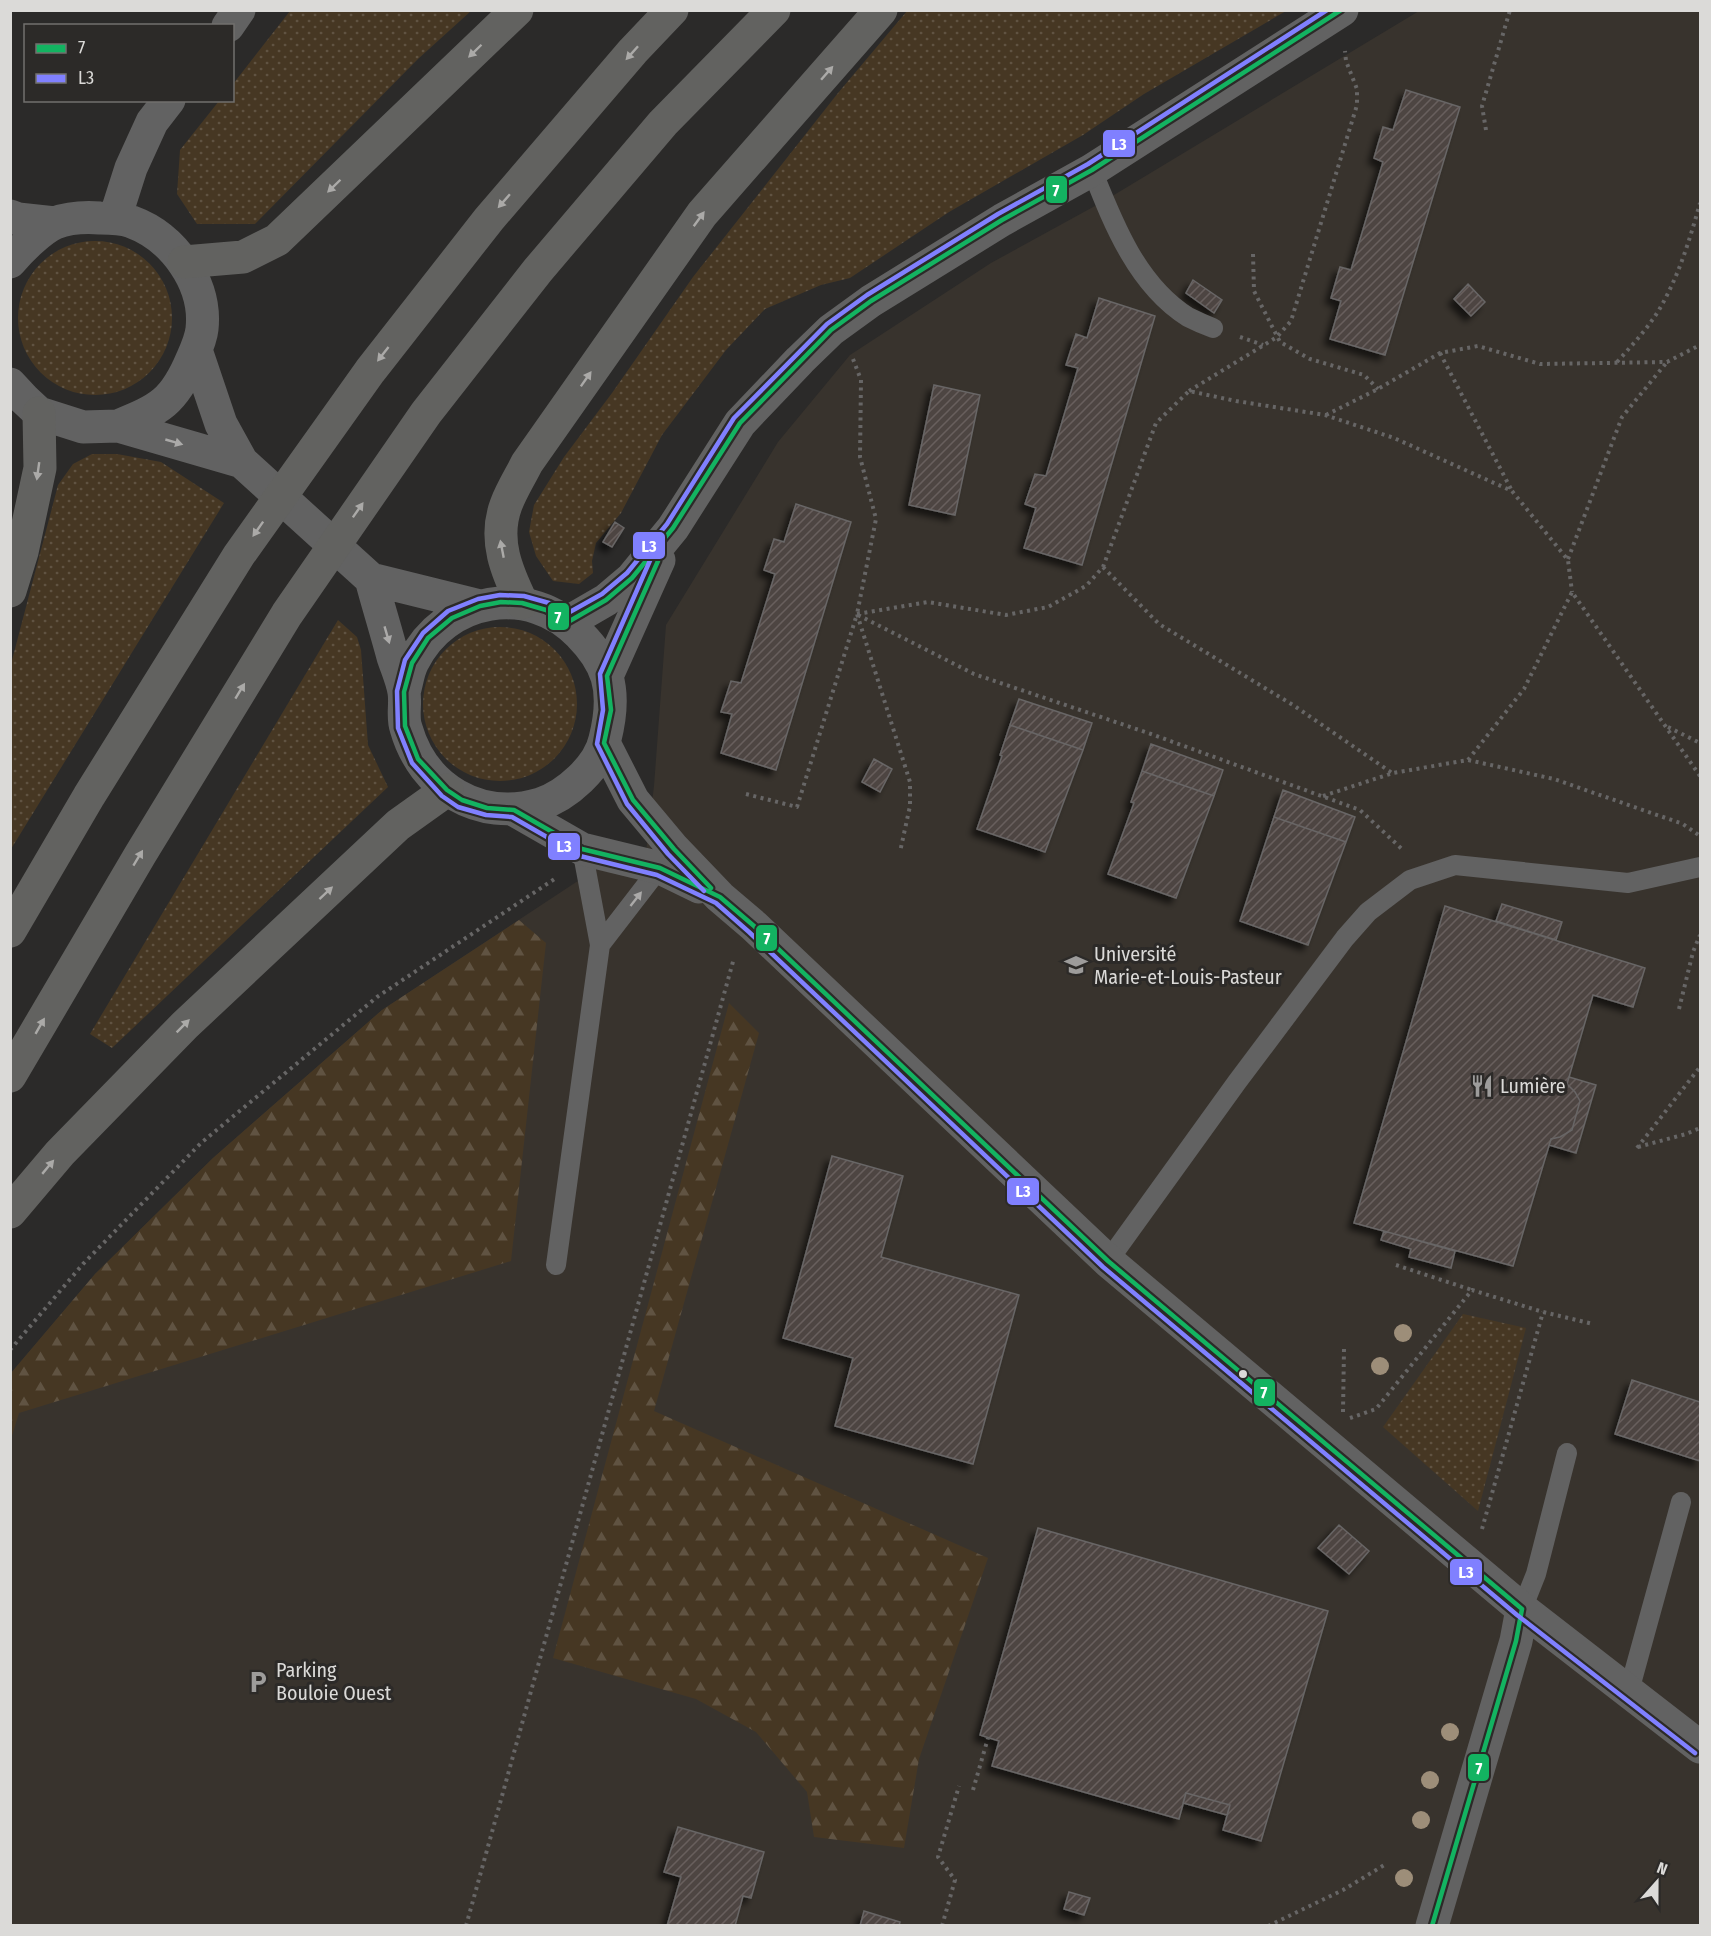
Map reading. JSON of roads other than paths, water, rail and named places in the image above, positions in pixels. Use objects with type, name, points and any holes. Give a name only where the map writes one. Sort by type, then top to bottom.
[{"type":"highway","points":[[184,262],[243,257],[277,240],[517,10]]},
{"type":"highway","points":[[10,932],[89,796],[239,555],[369,371],[489,219],[633,51],[672,10]]},
{"type":"highway","points":[[10,1076],[140,855],[287,614],[426,413],[538,270],[663,123],[774,10]]},
{"type":"highway","points":[[522,603],[507,572],[500,541],[506,504],[527,463],[702,214],[881,10]]},
{"type":"highway","points":[[10,591],[22,552],[40,468],[39,412]]},
{"type":"highway","points":[[10,1212],[60,1154],[185,1024],[398,825],[447,790]]},
{"type":"street","points":[[229,24],[239,10]]},
{"type":"street","points":[[568,622],[606,600],[632,578],[673,528],[740,423],[831,330],[871,301],[982,232],[1343,26]]},
{"type":"street","points":[[116,218],[131,168],[152,122],[167,102]]},
{"type":"street","points":[[10,216],[55,223],[84,217],[116,218],[132,222],[161,237],[184,262],[199,293],[202,328],[196,350],[183,381],[169,400],[150,413],[118,426]]},
{"type":"street","points":[[10,262],[21,249],[55,223]]},
{"type":"street","points":[[196,350],[221,424],[242,462],[370,579],[480,606]]},
{"type":"street","points":[[10,384],[39,412],[83,427],[118,426],[242,462]]},
{"type":"street","points":[[607,676],[673,528]]},
{"type":"street","points":[[370,579],[404,692],[405,726],[418,759],[447,790],[462,800],[487,808],[514,810],[542,804],[566,791],[587,772],[604,743],[611,710],[607,676],[592,646],[568,622],[546,610],[522,603],[501,602],[480,606],[452,618],[428,638],[412,663],[404,692]]},
{"type":"street","points":[[604,743],[633,800],[667,858],[720,897],[754,926],[1108,1261],[1522,1609],[1701,1748]]},
{"type":"street","points":[[514,810],[582,849],[667,858]]},
{"type":"street","points":[[1432,1926],[1516,1641],[1522,1609]]},
{"type":"lane","points":[[1092,170],[1104,201],[1138,267],[1162,296],[1188,316],[1213,328]]},
{"type":"lane","points":[[556,1265],[600,945],[582,849]]},
{"type":"lane","points":[[600,945],[667,858]]},
{"type":"lane","points":[[1108,1261],[1345,938],[1368,912],[1410,880],[1455,865],[1629,883],[1701,867]]},
{"type":"lane","points":[[1522,1609],[1536,1574],[1567,1453]]},
{"type":"lane","points":[[1629,1691],[1681,1502]]},
{"type":"place","name":"Université Marie-et-Louis-Pasteur","points":[[1076,965]]},
{"type":"place","name":"Lumière","points":[[1482,1086]]},
{"type":"place","name":"Parking Bouloie Ouest","points":[[258,1682]]}]
